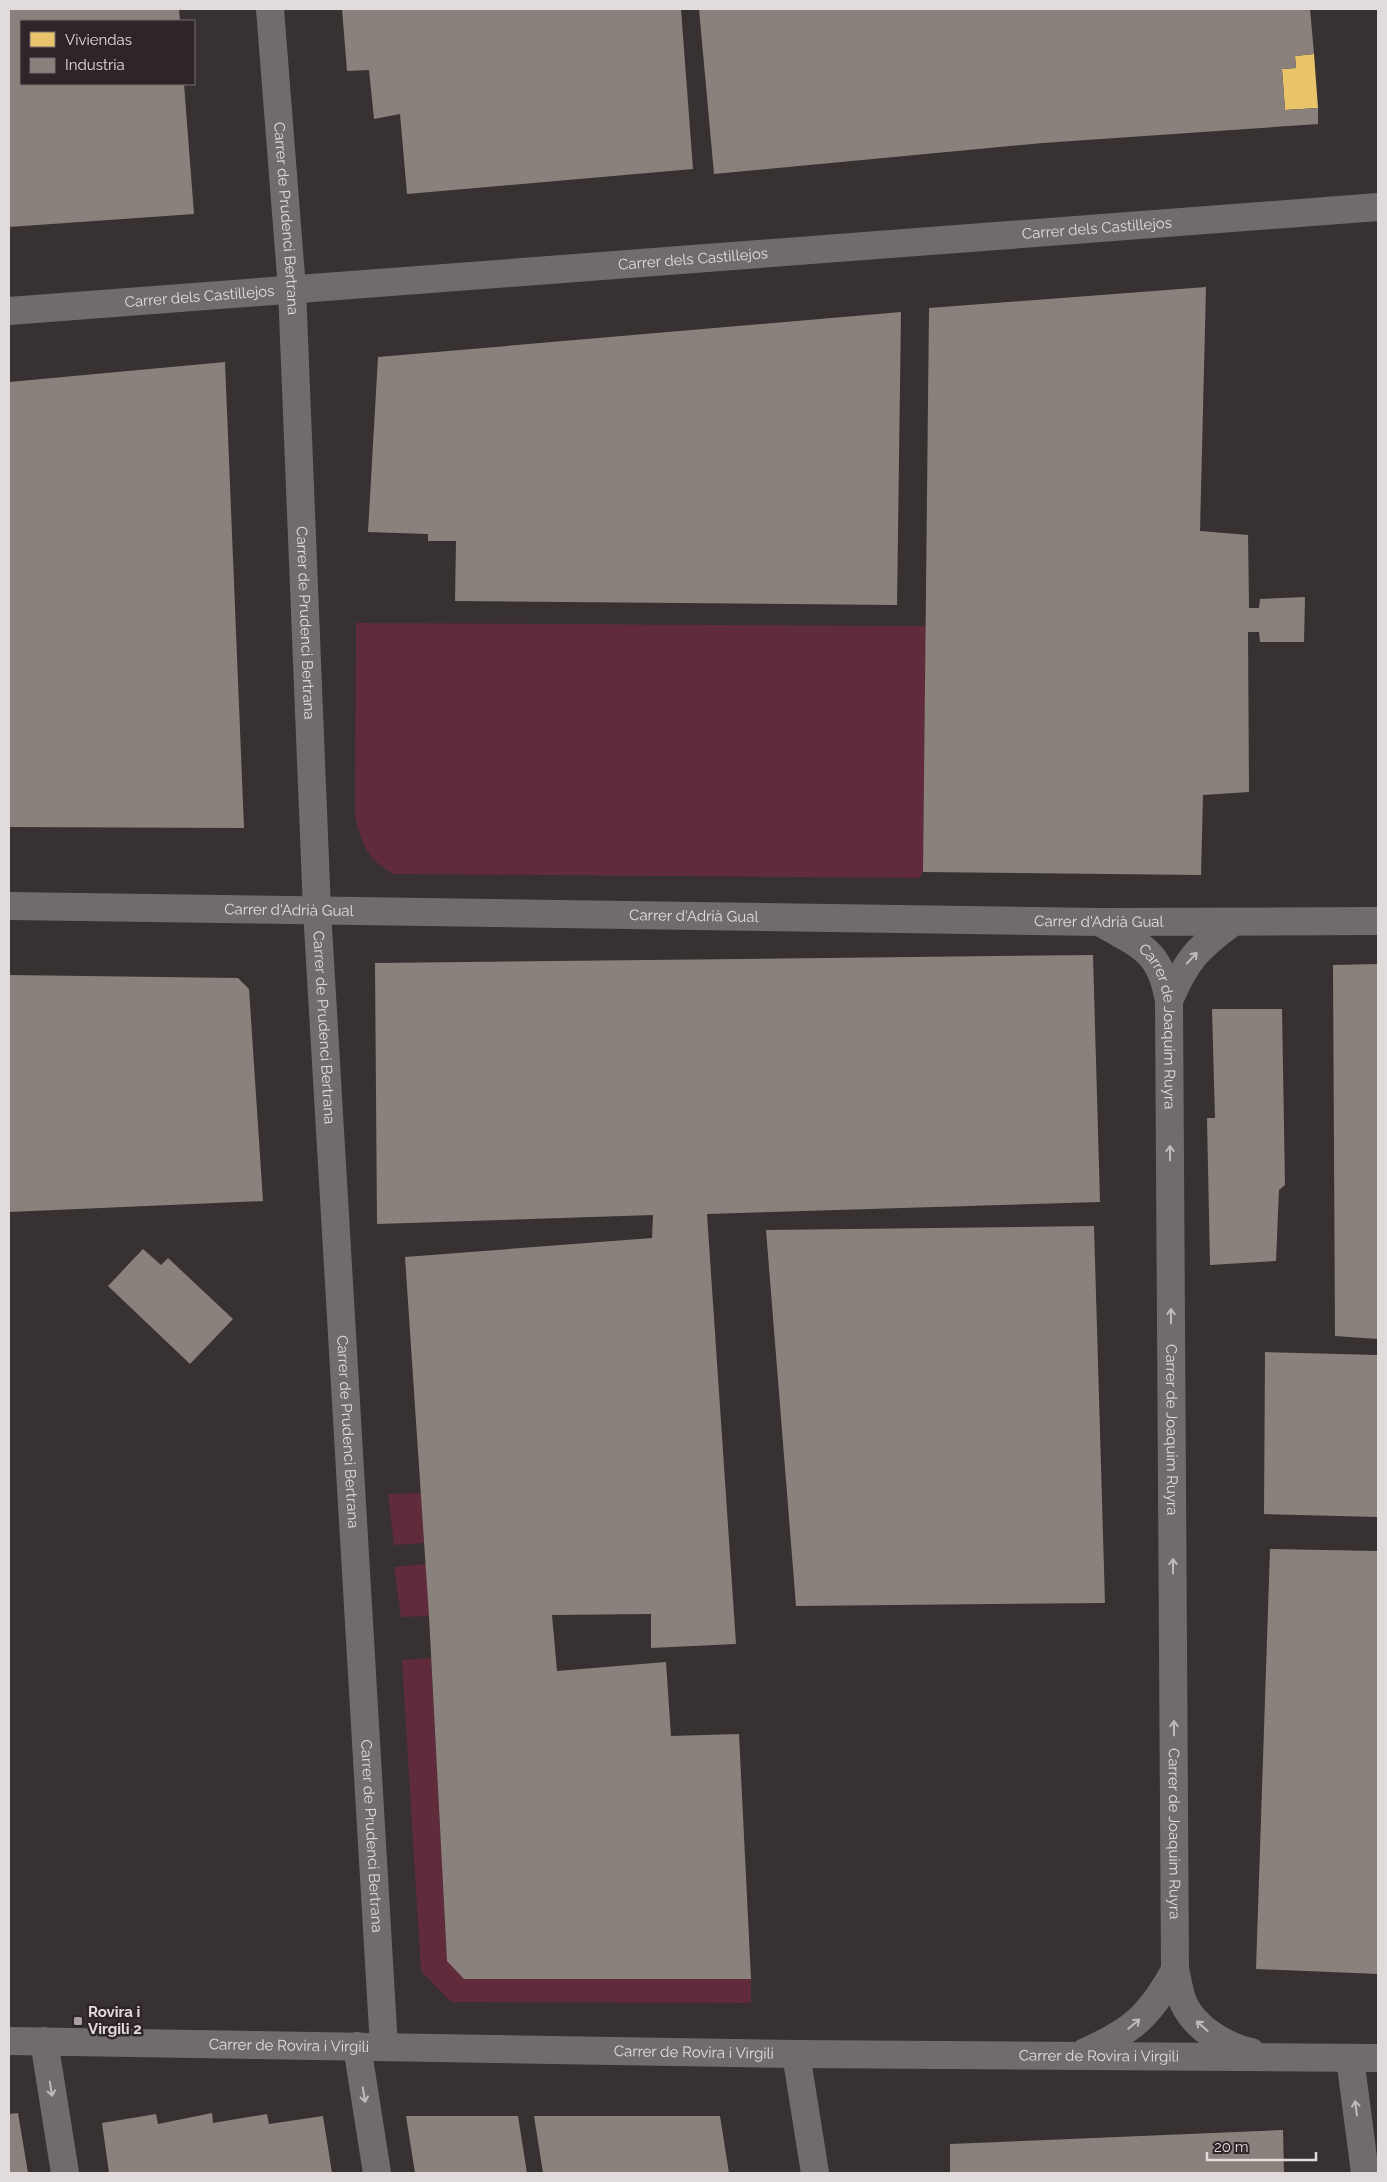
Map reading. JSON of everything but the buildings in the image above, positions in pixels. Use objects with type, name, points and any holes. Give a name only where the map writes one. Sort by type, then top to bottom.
[{"type":"street","name":"Carrer de Prudenci Bertrana","points":[[270,9],[292,289],[317,910],[384,2047]]},
{"type":"street","name":"Carrer dels Castillejos","points":[[9,311],[1378,207]]},
{"type":"street","name":"Carrer d'Adrià Gual","points":[[9,906],[1100,922],[1378,921]]},
{"type":"street","name":"Carrer de Joaquim Ruyra","points":[[1100,922],[1150,954],[1160,966],[1169,1001],[1175,1970],[1184,2004],[1198,2024],[1221,2041],[1246,2051],[1278,2058]]},
{"type":"street","points":[[1169,1001],[1184,966],[1210,939],[1233,922]]},
{"type":"street","name":"Carrer de Joaquim Ruyra","points":[[1076,2056],[1116,2039],[1137,2022],[1158,2001],[1175,1970]]},
{"type":"street","name":"Carrer de Rovira i Virgili","points":[[9,2041],[796,2054],[1378,2058]]},
{"type":"street","points":[[44,2041],[65,2173]]},
{"type":"street","points":[[357,2046],[377,2173]]},
{"type":"street","points":[[796,2054],[815,2173]]},
{"type":"street","points":[[1350,2058],[1365,2173]]},
{"type":"shaded area","points":[[356,623],[926,626],[923,872],[919,878],[393,874],[377,862],[367,850],[360,835],[355,815]]},
{"type":"shaded area","points":[[421,1493],[424,1543],[394,1545],[388,1494]]},
{"type":"shaded area","points":[[426,1564],[429,1616],[401,1617],[394,1567]]},
{"type":"shaded area","points":[[431,1658],[447,1960],[464,1978],[751,1979],[751,2003],[451,2002],[421,1971],[402,1660]]},
{"type":"place","name":"Rovira i Virgili 2","points":[[78,2021]]}]
